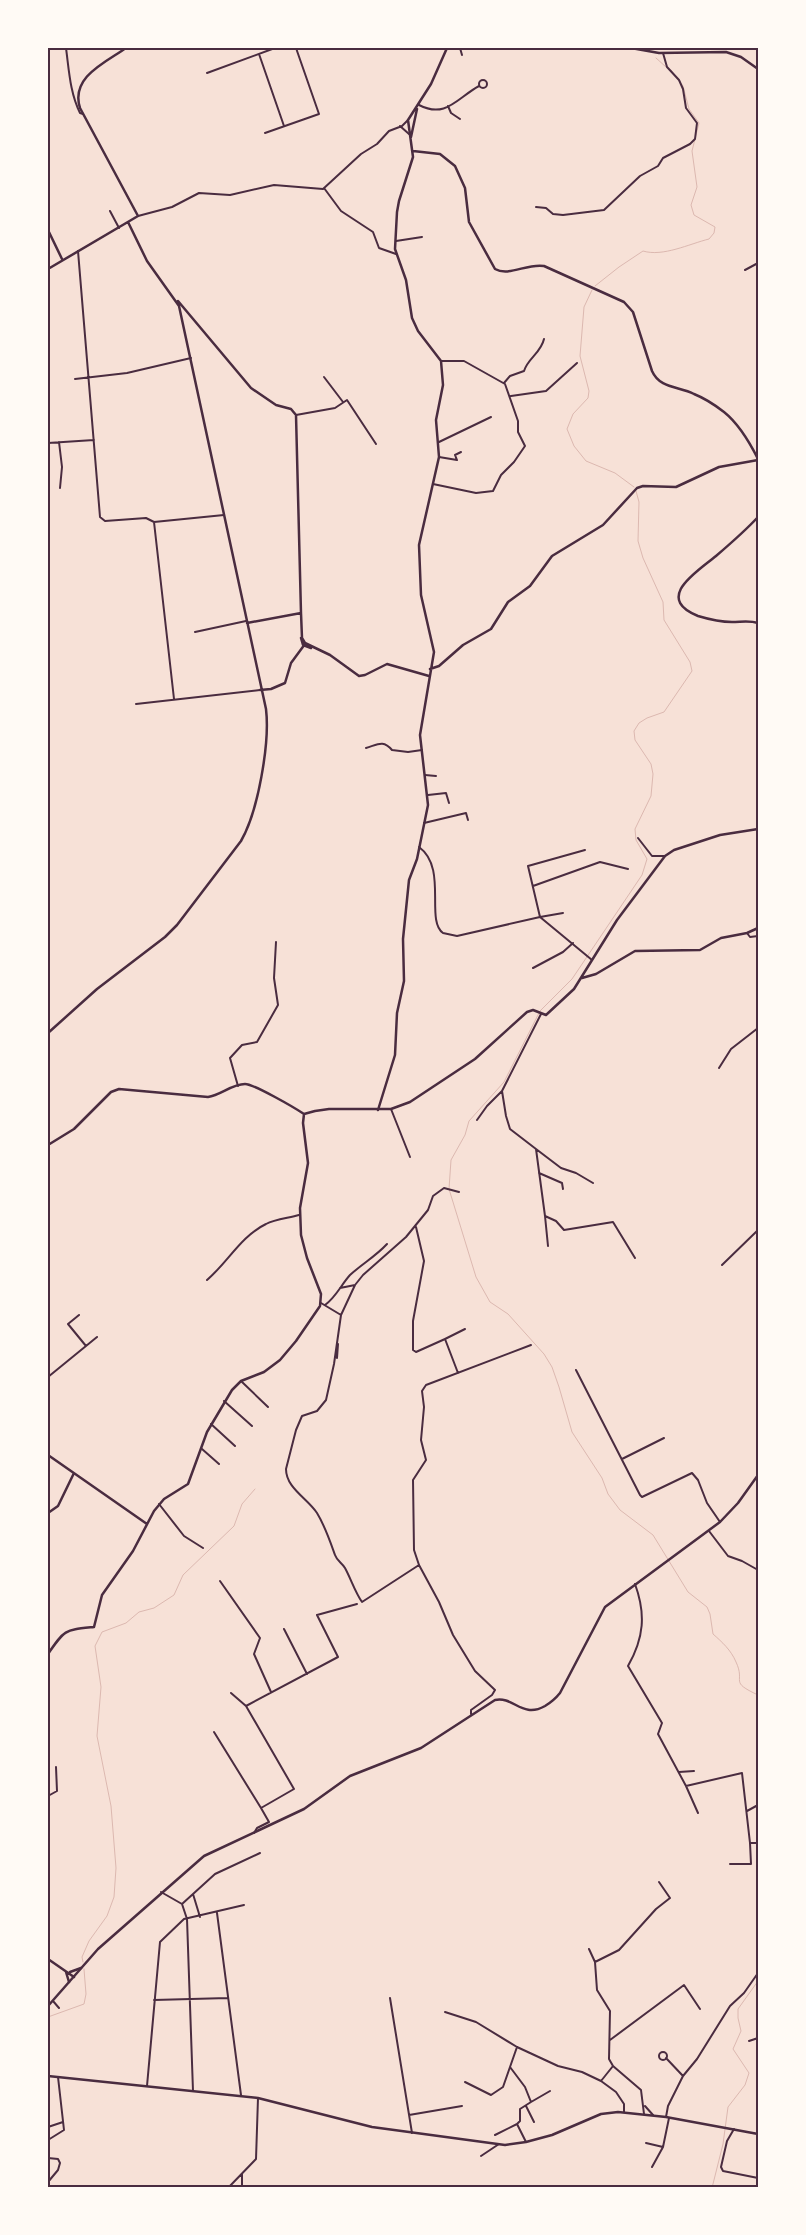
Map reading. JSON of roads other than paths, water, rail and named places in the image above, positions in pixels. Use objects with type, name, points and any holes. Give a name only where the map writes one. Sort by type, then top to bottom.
[{"type":"street","points":[[66,48],[72,92],[80,113],[83,114]]},
{"type":"street","points":[[126,48],[87,75],[83,81],[78,99],[83,114],[138,216]]},
{"type":"street","points":[[207,72],[275,48]]},
{"type":"street","points":[[265,133],[319,114],[296,48]]},
{"type":"street","points":[[48,269],[138,216],[172,206],[202,192],[230,195],[274,185],[312,190],[324,188],[361,154],[378,144],[389,131],[408,120],[431,84],[447,48]]},
{"type":"street","points":[[460,48],[462,54]]},
{"type":"street","points":[[631,48],[649,52],[683,54],[726,52],[741,57],[758,69]]},
{"type":"street","points":[[683,54],[684,48]]},
{"type":"street","points":[[536,207],[546,208],[550,213],[563,214],[601,211],[607,208],[616,197],[640,176],[658,166],[663,158],[690,144],[695,138],[697,123],[686,108],[683,89],[679,80],[667,67],[663,53]]},
{"type":"street","points":[[259,54],[284,126]]},
{"type":"street","points":[[418,105],[432,110],[448,106],[456,103],[479,86]]},
{"type":"street","points":[[411,141],[412,125],[418,105]]},
{"type":"street","points":[[448,106],[451,113],[460,119]]},
{"type":"street","points":[[378,1110],[395,1054],[397,1013],[404,981],[403,939],[409,880],[419,848],[428,805],[420,735],[433,649],[421,595],[418,553],[419,538],[439,457],[436,420],[442,395],[441,361],[413,322],[406,280],[396,254],[399,201],[413,151],[408,120]]},
{"type":"street","points":[[400,126],[409,134]]},
{"type":"street","points":[[413,151],[440,154],[455,166],[465,188],[469,222],[495,269],[503,272],[531,265],[544,266],[624,302],[633,312],[656,379],[664,384],[695,394],[724,412],[735,422],[758,460],[719,467],[676,487],[651,486],[637,488],[603,525],[552,556],[530,586],[508,602],[491,629],[464,644],[438,666],[430,669]]},
{"type":"street","points":[[324,188],[341,211],[373,232],[379,248],[396,254]]},
{"type":"street","points":[[110,211],[119,228]]},
{"type":"street","points":[[128,222],[154,271],[251,388],[276,404],[291,409],[296,415],[300,639],[304,644],[330,655],[359,676],[387,664],[429,676]]},
{"type":"street","points":[[48,230],[62,260]]},
{"type":"street","points":[[396,241],[422,237]]},
{"type":"street","points":[[78,251],[102,520],[146,518],[154,522],[224,515]]},
{"type":"street","points":[[745,270],[758,264]]},
{"type":"street","points":[[48,1033],[97,989],[165,937],[177,925],[241,841],[247,830],[255,804],[268,728],[266,709],[260,690],[181,313],[176,299]]},
{"type":"street","points":[[181,313],[187,311]]},
{"type":"street","points":[[504,383],[510,376],[524,371],[526,364],[542,347],[544,339]]},
{"type":"street","points":[[75,380],[127,373],[190,358]]},
{"type":"street","points":[[433,484],[476,493],[490,492],[524,446],[518,432],[518,421],[511,404],[511,396],[504,383],[464,361],[441,361]]},
{"type":"street","points":[[511,396],[546,390],[577,363]]},
{"type":"street","points":[[324,378],[343,402]]},
{"type":"street","points":[[296,415],[335,408],[347,400],[376,444]]},
{"type":"street","points":[[439,442],[491,418]]},
{"type":"street","points":[[48,443],[94,440]]},
{"type":"street","points":[[59,442],[62,467],[60,488]]},
{"type":"street","points":[[439,457],[456,460],[455,455],[461,452]]},
{"type":"street","points":[[758,517],[685,581],[681,588],[680,599],[684,607],[700,616],[730,622],[751,621],[758,623]]},
{"type":"street","points":[[154,522],[174,699]]},
{"type":"street","points":[[195,632],[300,613]]},
{"type":"street","points":[[136,704],[271,689],[285,683],[291,662],[304,644]]},
{"type":"street","points":[[366,748],[379,742],[386,744],[392,750],[408,752],[422,750]]},
{"type":"street","points":[[425,775],[436,776]]},
{"type":"street","points":[[428,795],[446,793],[449,803]]},
{"type":"street","points":[[424,823],[466,813],[468,820]]},
{"type":"street","points":[[48,1145],[74,1129],[115,1090],[126,1088],[208,1097],[216,1096],[244,1084],[254,1086],[304,1114],[315,1110],[329,1109],[391,1109],[410,1102],[475,1059],[524,1014],[532,1010],[546,1015],[574,989],[616,920],[665,856],[674,850],[720,835],[758,829]]},
{"type":"street","points":[[638,838],[652,856],[665,856]]},
{"type":"street","points":[[419,848],[426,853],[433,867],[437,924],[443,933],[457,936],[563,913]]},
{"type":"street","points":[[585,850],[528,866],[540,917],[592,960]]},
{"type":"street","points":[[533,886],[600,862],[628,869]]},
{"type":"street","points":[[582,978],[596,974],[635,951],[700,950],[724,936],[746,933],[758,928]]},
{"type":"street","points":[[746,933],[750,937],[758,936]]},
{"type":"street","points":[[238,1086],[230,1058],[242,1045],[257,1042],[278,1005],[274,978],[276,942]]},
{"type":"street","points":[[533,968],[563,952],[572,943]]},
{"type":"street","points":[[477,1120],[487,1106],[502,1091],[541,1014]]},
{"type":"street","points":[[718,1068],[731,1050],[758,1028]]},
{"type":"street","points":[[502,1091],[510,1129],[561,1168],[576,1173],[593,1183]]},
{"type":"street","points":[[391,1109],[410,1157]]},
{"type":"street","points":[[304,1114],[303,1123],[308,1163],[300,1215],[304,1250],[323,1304],[341,1316]]},
{"type":"street","points":[[536,1149],[548,1246]]},
{"type":"street","points":[[539,1173],[562,1183],[562,1189]]},
{"type":"street","points":[[419,1565],[389,1583],[364,1602],[361,1601],[344,1567],[336,1558],[332,1542],[319,1517],[310,1504],[293,1487],[286,1475],[297,1428],[302,1416],[317,1411],[326,1400],[341,1316],[355,1285],[363,1274],[393,1249],[415,1226],[428,1210],[433,1196],[444,1188],[459,1192]]},
{"type":"street","points":[[207,1280],[236,1251],[246,1237],[269,1222],[300,1215]]},
{"type":"street","points":[[545,1216],[556,1221],[564,1230],[613,1222],[635,1258]]},
{"type":"street","points":[[415,1226],[424,1261],[413,1321],[413,1350],[416,1352],[465,1330]]},
{"type":"street","points":[[722,1265],[758,1230]]},
{"type":"street","points":[[48,1654],[57,1640],[68,1630],[94,1627],[102,1595],[126,1561],[154,1511],[159,1504],[188,1484],[211,1424],[224,1401],[241,1381],[264,1372],[280,1360],[323,1304],[332,1299],[357,1269],[387,1244]]},
{"type":"street","points":[[340,1288],[355,1285]]},
{"type":"street","points":[[79,1315],[68,1324],[86,1346]]},
{"type":"street","points":[[48,1377],[97,1336]]},
{"type":"street","points":[[337,1358],[338,1339]]},
{"type":"street","points":[[445,1339],[458,1372]]},
{"type":"street","points":[[471,1714],[471,1710],[492,1695],[495,1690],[475,1671],[453,1634],[439,1602],[419,1565],[414,1550],[413,1480],[426,1460],[421,1440],[424,1407],[422,1390],[426,1385],[531,1345]]},
{"type":"street","points":[[576,1370],[642,1497],[692,1473],[698,1480],[706,1503],[720,1522]]},
{"type":"street","points":[[241,1381],[268,1407]]},
{"type":"street","points":[[224,1401],[252,1426]]},
{"type":"street","points":[[211,1424],[235,1446]]},
{"type":"street","points":[[622,1459],[664,1438]]},
{"type":"street","points":[[202,1449],[218,1464]]},
{"type":"street","points":[[48,1455],[147,1524]]},
{"type":"street","points":[[48,1513],[58,1506],[74,1473]]},
{"type":"street","points":[[48,2006],[88,1961],[161,1892],[209,1852],[304,1809],[350,1776],[421,1748],[471,1714],[498,1699],[529,1711],[539,1709],[551,1702],[560,1693],[605,1607],[720,1522],[738,1504],[758,1475]]},
{"type":"street","points":[[159,1504],[184,1536],[203,1548]]},
{"type":"street","points":[[709,1531],[728,1556],[742,1560],[758,1570]]},
{"type":"street","points":[[220,1581],[260,1638],[254,1654],[271,1692]]},
{"type":"street","points":[[635,1584],[643,1619],[638,1645],[628,1666],[662,1723],[658,1734],[679,1772],[698,1813]]},
{"type":"street","points":[[246,1706],[338,1658],[318,1614],[357,1604]]},
{"type":"street","points":[[284,1629],[307,1674]]},
{"type":"street","points":[[231,1693],[246,1706],[294,1790],[261,1808]]},
{"type":"street","points":[[214,1732],[269,1822],[256,1828],[254,1833]]},
{"type":"street","points":[[48,1796],[57,1791],[56,1768]]},
{"type":"street","points":[[679,1772],[694,1770]]},
{"type":"street","points":[[686,1786],[741,1772],[747,1811],[751,1864],[730,1864]]},
{"type":"street","points":[[747,1811],[758,1805]]},
{"type":"street","points":[[750,1843],[758,1843]]},
{"type":"street","points":[[181,1904],[217,1872],[260,1853]]},
{"type":"street","points":[[595,1962],[619,1950],[656,1908],[670,1898],[659,1882]]},
{"type":"street","points":[[161,1892],[181,1904],[186,1920],[194,2090]]},
{"type":"street","points":[[194,1893],[202,1917]]},
{"type":"street","points":[[146,2086],[160,1942],[186,1920],[244,1905]]},
{"type":"street","points":[[217,1913],[241,2095]]},
{"type":"street","points":[[589,1949],[595,1962],[597,1990],[610,2011],[608,2054],[613,2066],[641,2090],[644,2114]]},
{"type":"street","points":[[48,1959],[74,1977]]},
{"type":"street","points":[[66,1971],[76,1971],[82,1967]]},
{"type":"street","points":[[66,1971],[69,1982]]},
{"type":"street","points":[[652,2167],[663,2147],[668,2106],[683,2076],[697,2059],[730,2006],[744,1993],[758,1973]]},
{"type":"street","points":[[610,2040],[684,1985],[700,2009]]},
{"type":"street","points":[[154,2000],[228,1998]]},
{"type":"street","points":[[390,1998],[412,2133]]},
{"type":"street","points":[[53,2001],[60,2008]]},
{"type":"street","points":[[445,2012],[476,2022],[517,2047],[558,2066],[582,2072],[601,2081],[616,2092],[624,2104],[624,2112]]},
{"type":"street","points":[[749,2041],[758,2038]]},
{"type":"street","points":[[465,2082],[492,2095],[502,2087],[517,2047]]},
{"type":"street","points":[[666,2058],[683,2076]]},
{"type":"street","points":[[601,2081],[613,2066]]},
{"type":"street","points":[[510,2067],[525,2087],[531,2102]]},
{"type":"street","points":[[48,2076],[241,2095],[372,2127],[499,2144],[526,2142],[552,2135],[601,2114],[624,2112],[668,2117],[758,2134]]},
{"type":"street","points":[[48,2140],[64,2130],[58,2077]]},
{"type":"street","points":[[495,2135],[517,2124],[520,2121],[520,2109],[550,2090]]},
{"type":"street","points":[[228,2188],[256,2160],[258,2098]]},
{"type":"street","points":[[409,2115],[462,2106]]},
{"type":"street","points":[[526,2106],[534,2122]]},
{"type":"street","points":[[636,2113],[644,2106]]},
{"type":"street","points":[[644,2106],[655,2116]]},
{"type":"street","points":[[48,2127],[63,2122]]},
{"type":"street","points":[[517,2124],[526,2142]]},
{"type":"street","points":[[734,2129],[727,2141],[721,2167],[723,2171],[758,2178]]},
{"type":"street","points":[[646,2143],[663,2147]]},
{"type":"street","points":[[481,2156],[499,2144]]},
{"type":"street","points":[[48,2158],[58,2159],[60,2163],[58,2170],[48,2182]]},
{"type":"street","points":[[242,2174],[242,2188]]},
{"type":"waterway","points":[[656,58],[666,67]]},
{"type":"waterway","points":[[595,286],[643,251],[659,252],[676,249],[709,239],[714,233],[715,227],[694,215],[691,205],[697,187],[692,151],[699,123],[689,109],[683,86],[671,70]]},
{"type":"waterway","points":[[592,290],[584,307],[580,356],[589,391],[588,398],[573,414],[567,429],[574,446],[586,461],[615,473],[634,487]]},
{"type":"waterway","points":[[636,491],[639,502],[638,541],[643,558],[663,602],[664,620],[690,662],[692,671],[664,712],[639,723],[634,731],[635,740],[651,764],[653,774],[651,796],[635,829],[636,840],[647,859],[642,875],[572,979],[540,1011],[504,1082],[469,1121],[465,1135],[451,1160],[449,1189],[476,1277],[490,1302],[508,1314],[544,1354],[552,1367],[572,1432],[602,1478],[608,1494],[620,1510],[653,1535],[688,1592],[707,1607],[713,1634],[726,1646],[734,1658],[739,1669],[740,1684],[758,1695]]},
{"type":"waterway","points":[[83,1962],[82,1957],[89,1941],[107,1916],[114,1897],[116,1868],[111,1806],[97,1736],[101,1687],[95,1646],[102,1632],[126,1623],[139,1612],[154,1608],[174,1595],[183,1575],[234,1526],[242,1504],[255,1489]]},
{"type":"waterway","points":[[48,2017],[84,2004],[86,1994],[84,1969]]},
{"type":"waterway","points":[[712,2188],[723,2144],[728,2107],[745,2085],[749,2073],[733,2049],[741,2031],[738,2009],[758,1981]]}]
